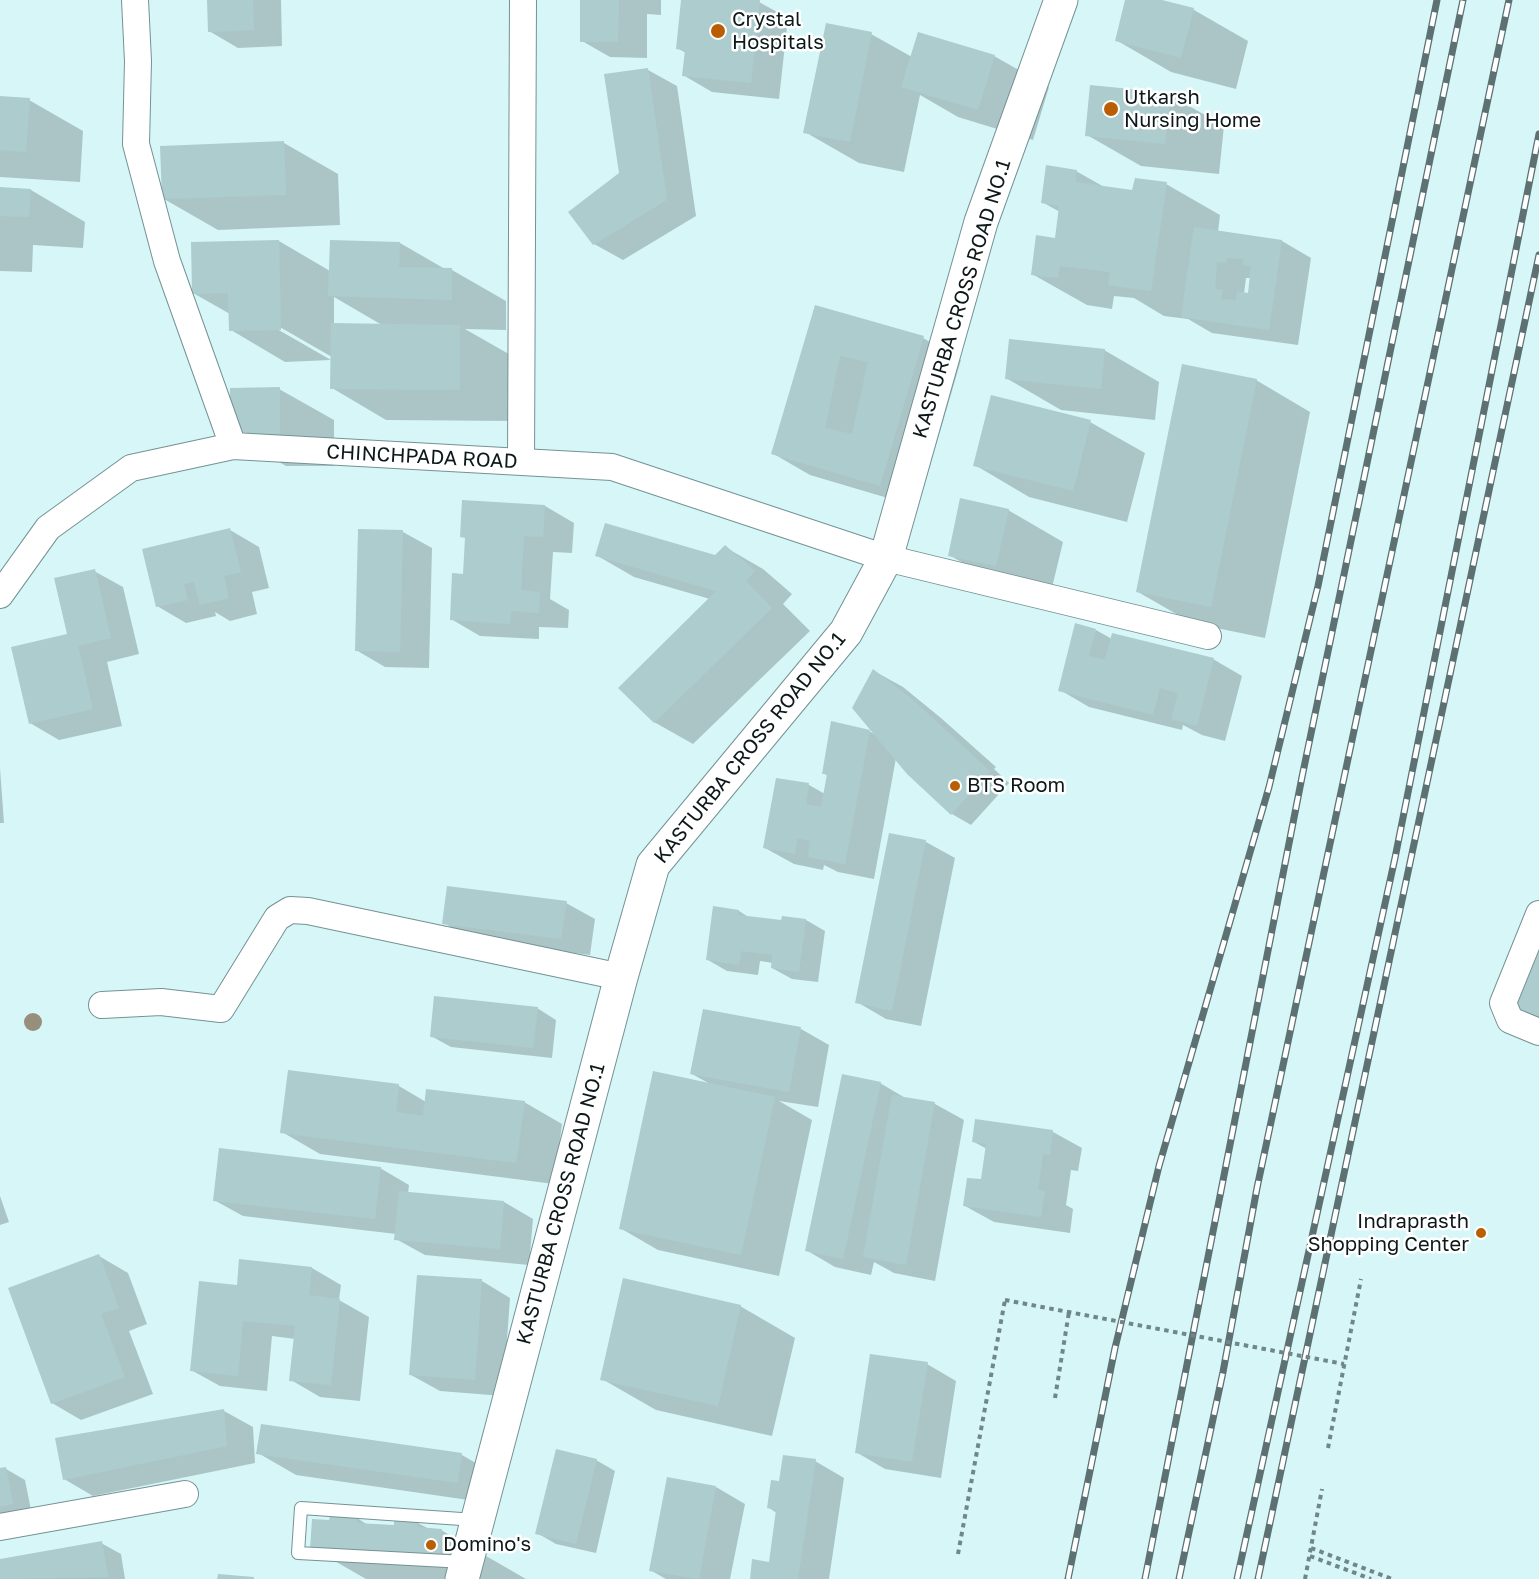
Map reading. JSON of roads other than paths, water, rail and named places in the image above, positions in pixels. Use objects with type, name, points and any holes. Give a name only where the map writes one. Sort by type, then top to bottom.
[{"type":"street","points":[[135,0],[138,61],[136,144],[167,261],[233,446]]},
{"type":"street","points":[[521,462],[523,0]]},
{"type":"street","name":"KASTURBA CROSS ROAD NO.1","points":[[464,1570],[621,977],[653,865],[846,632],[886,558],[981,222],[1061,0]]},
{"type":"street","name":"CHINCHPADA ROAD","points":[[0,595],[48,528],[131,468],[233,446],[612,467],[886,558],[1208,636]]},
{"type":"street","points":[[102,1005],[161,1002],[221,1009],[278,918],[290,910],[308,911],[621,977]]},
{"type":"street","points":[[1539,914],[1503,1003],[1510,1020],[1539,1032]]},
{"type":"street","points":[[0,1527],[185,1494]]},
{"type":"lane","points":[[464,1570],[298,1553],[301,1508],[477,1520]]},
{"type":"railway","points":[[1068,1579],[1115,1348],[1159,1166],[1269,787],[1318,586],[1437,0]]},
{"type":"railway","points":[[1145,1579],[1302,777],[1463,0]]},
{"type":"railway","points":[[1179,1579],[1223,1372],[1257,1188],[1509,0]]},
{"type":"railway","points":[[1237,1579],[1395,858],[1539,134]]},
{"type":"railway","points":[[1258,1579],[1539,255]]},
{"type":"place","name":"Crystal Hospitals","points":[[718,31]]},
{"type":"place","name":"Utkarsh Nursing Home","points":[[1111,109]]},
{"type":"place","name":"BTS Room","points":[[955,786]]},
{"type":"place","name":"Indraprasth Shopping Center","points":[[1481,1233]]},
{"type":"place","name":"Domino's","points":[[431,1545]]}]
